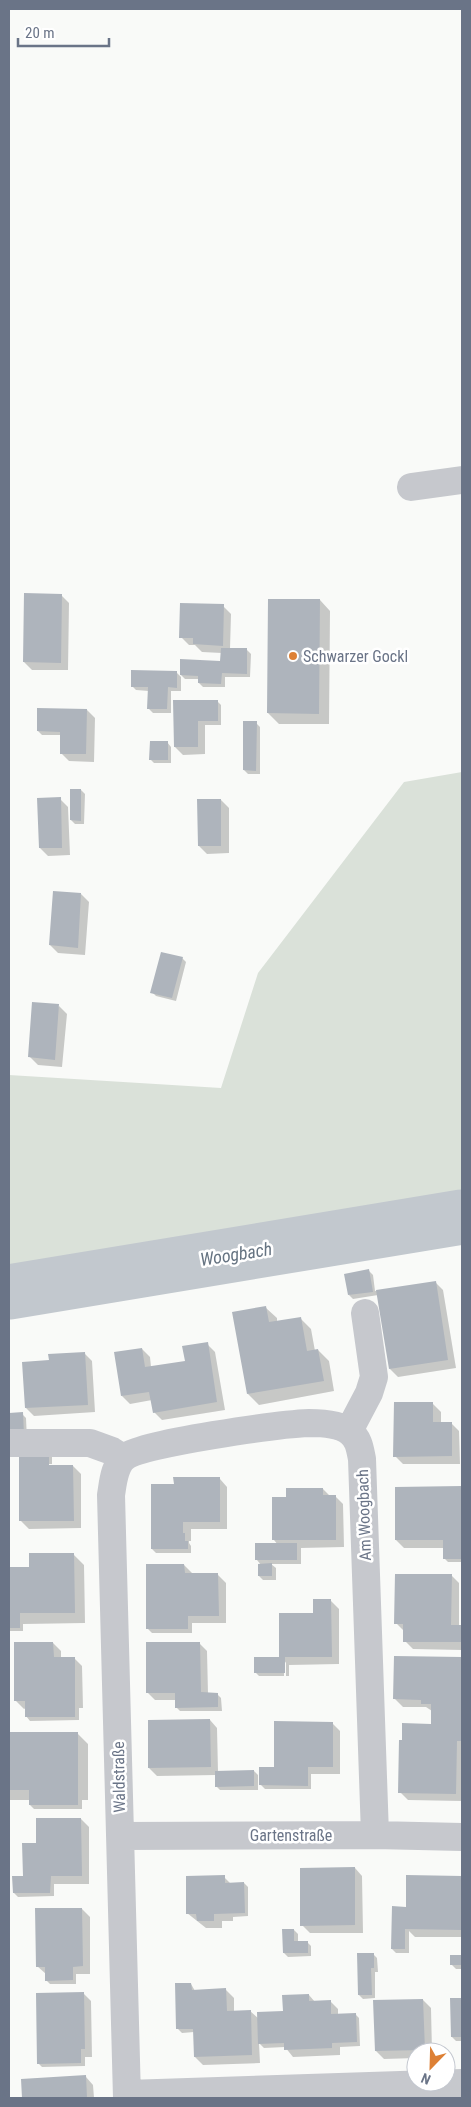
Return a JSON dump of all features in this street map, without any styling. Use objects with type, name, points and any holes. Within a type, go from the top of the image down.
[{"type":"street","points":[[411,487],[462,480]]},
{"type":"street","points":[[9,1443],[90,1443],[112,1451],[123,1458],[132,1452],[166,1444],[289,1424],[312,1423],[333,1425],[350,1431],[369,1393],[374,1377],[365,1313]]},
{"type":"street","name":"Am Woogbach","points":[[350,1431],[359,1441],[362,1459],[375,1835]]},
{"type":"street","name":"Waldstraße","points":[[123,1458],[114,1474],[111,1496],[127,2096]]},
{"type":"street","name":"Gartenstraße","points":[[120,1836],[375,1835],[462,1837]]},
{"type":"street","points":[[127,2096],[266,2088],[462,2083]]},
{"type":"shaded area","points":[[462,772],[462,1234],[9,1311],[9,1075],[221,1088],[258,973],[404,782]]},
{"type":"building","points":[[24,593],[62,594],[61,663],[23,662]]},
{"type":"building","name":"Schwarzer Gockl","points":[[268,599],[320,599],[319,714],[267,713]]},
{"type":"building","points":[[180,603],[224,604],[223,646],[193,644],[193,638],[179,638]]},
{"type":"building","points":[[221,648],[247,648],[247,674],[222,673],[221,684],[198,683],[198,676],[180,675],[180,659],[220,661]]},
{"type":"building","points":[[131,670],[177,671],[177,688],[168,687],[167,709],[147,709],[148,687],[131,687]]},
{"type":"building","points":[[173,700],[218,700],[218,721],[198,721],[198,747],[174,747]]},
{"type":"building","points":[[37,708],[87,709],[86,754],[60,754],[60,732],[37,731]]},
{"type":"building","points":[[243,721],[257,721],[256,771],[243,770]]},
{"type":"building","points":[[150,741],[168,741],[168,760],[149,760]]},
{"type":"building","points":[[70,789],[81,789],[81,821],[70,820]]},
{"type":"building","points":[[61,797],[62,848],[39,848],[37,798]]},
{"type":"building","points":[[197,799],[221,799],[221,846],[198,846]]},
{"type":"building","points":[[53,891],[81,893],[78,948],[49,945]]},
{"type":"building","points":[[161,952],[183,957],[172,998],[150,993]]},
{"type":"building","points":[[32,1002],[59,1004],[55,1060],[28,1057]]},
{"type":"building","points":[[369,1269],[373,1292],[348,1295],[344,1274]]},
{"type":"building","points":[[436,1281],[448,1360],[389,1369],[376,1290]]},
{"type":"building","points":[[266,1306],[269,1322],[301,1317],[307,1351],[318,1349],[324,1381],[247,1394],[232,1312]]},
{"type":"building","points":[[208,1342],[217,1402],[153,1413],[149,1392],[121,1396],[114,1352],[142,1348],[145,1367],[185,1361],[182,1346]]},
{"type":"building","points":[[85,1352],[88,1405],[25,1408],[22,1362],[49,1360],[48,1354]]},
{"type":"building","points":[[394,1402],[433,1402],[433,1422],[452,1422],[452,1456],[393,1457]]},
{"type":"building","points":[[23,1412],[24,1436],[9,1437],[9,1413]]},
{"type":"building","points":[[19,1450],[49,1450],[49,1465],[73,1465],[74,1521],[19,1521]]},
{"type":"building","points":[[173,1477],[220,1477],[220,1522],[183,1522],[183,1533],[185,1533],[185,1541],[188,1541],[188,1549],[151,1549],[151,1484],[174,1484]]},
{"type":"building","points":[[462,1486],[462,1559],[443,1559],[443,1540],[395,1540],[395,1487]]},
{"type":"building","points":[[286,1488],[323,1488],[323,1495],[336,1495],[336,1540],[272,1540],[272,1497],[286,1497]]},
{"type":"building","points":[[255,1543],[297,1543],[297,1560],[255,1560]]},
{"type":"building","points":[[29,1553],[74,1553],[75,1613],[20,1613],[20,1628],[9,1628],[9,1567],[29,1567]]},
{"type":"building","points":[[272,1563],[272,1576],[258,1576],[258,1564]]},
{"type":"building","points":[[146,1564],[184,1564],[185,1573],[218,1573],[219,1616],[188,1616],[188,1629],[146,1629]]},
{"type":"building","points":[[395,1574],[452,1574],[451,1625],[462,1625],[462,1642],[403,1642],[403,1624],[394,1624]]},
{"type":"building","points":[[313,1599],[331,1599],[332,1657],[285,1657],[285,1673],[254,1673],[254,1657],[279,1657],[279,1613],[313,1613]]},
{"type":"building","points":[[14,1642],[53,1642],[54,1657],[75,1657],[75,1717],[25,1717],[25,1701],[14,1701]]},
{"type":"building","points":[[146,1642],[200,1642],[201,1692],[218,1693],[218,1707],[175,1708],[175,1693],[146,1693]]},
{"type":"building","points":[[394,1656],[462,1657],[462,1741],[457,1741],[456,1794],[398,1793],[399,1740],[402,1740],[402,1723],[431,1724],[431,1704],[421,1704],[421,1700],[393,1699]]},
{"type":"building","points":[[210,1719],[211,1767],[148,1768],[148,1720]]},
{"type":"building","points":[[274,1721],[333,1722],[333,1767],[308,1767],[308,1786],[259,1785],[259,1767],[274,1767]]},
{"type":"building","points":[[9,1732],[78,1732],[78,1805],[29,1805],[29,1790],[9,1790]]},
{"type":"building","points":[[254,1770],[254,1786],[215,1787],[215,1771]]},
{"type":"building","points":[[36,1818],[81,1818],[82,1876],[51,1876],[50,1893],[13,1893],[12,1876],[23,1876],[22,1843],[36,1843]]},
{"type":"building","points":[[355,1867],[355,1925],[300,1926],[300,1868]]},
{"type":"building","points":[[225,1875],[225,1883],[244,1882],[245,1913],[214,1914],[214,1921],[197,1921],[196,1914],[186,1914],[186,1876]]},
{"type":"building","points":[[406,1875],[462,1876],[462,1930],[405,1929],[405,1949],[391,1949],[392,1906],[406,1907]]},
{"type":"building","points":[[35,1908],[82,1908],[83,1966],[73,1967],[73,1980],[45,1981],[45,1967],[36,1967]]},
{"type":"building","points":[[282,1929],[294,1929],[294,1941],[308,1941],[308,1953],[283,1953]]},
{"type":"building","points":[[357,1953],[374,1953],[374,1968],[371,1968],[372,1995],[358,1995]]},
{"type":"building","points":[[450,1955],[462,1955],[462,1965],[450,1965]]},
{"type":"building","points":[[175,1983],[191,1983],[192,1990],[226,1988],[227,2011],[251,2010],[252,2055],[194,2057],[193,2029],[176,2029]]},
{"type":"building","points":[[84,1992],[85,2049],[81,2049],[81,2063],[37,2064],[36,1993]]},
{"type":"building","points":[[309,1994],[309,2001],[331,2000],[331,2014],[356,2013],[357,2042],[332,2043],[332,2048],[284,2050],[284,2043],[258,2044],[257,2012],[283,2011],[282,1995]]},
{"type":"building","points":[[450,1998],[462,1998],[462,2037],[451,2037]]},
{"type":"building","points":[[423,1999],[425,2042],[406,2042],[406,2050],[375,2051],[373,2000]]},
{"type":"building","points":[[86,2075],[87,2098],[22,2098],[21,2079]]},
{"type":"waterway","name":"Woogbach","points":[[9,1292],[462,1217]]},
{"type":"place","name":"Schwarzer Gockl","points":[[293,656]]}]
